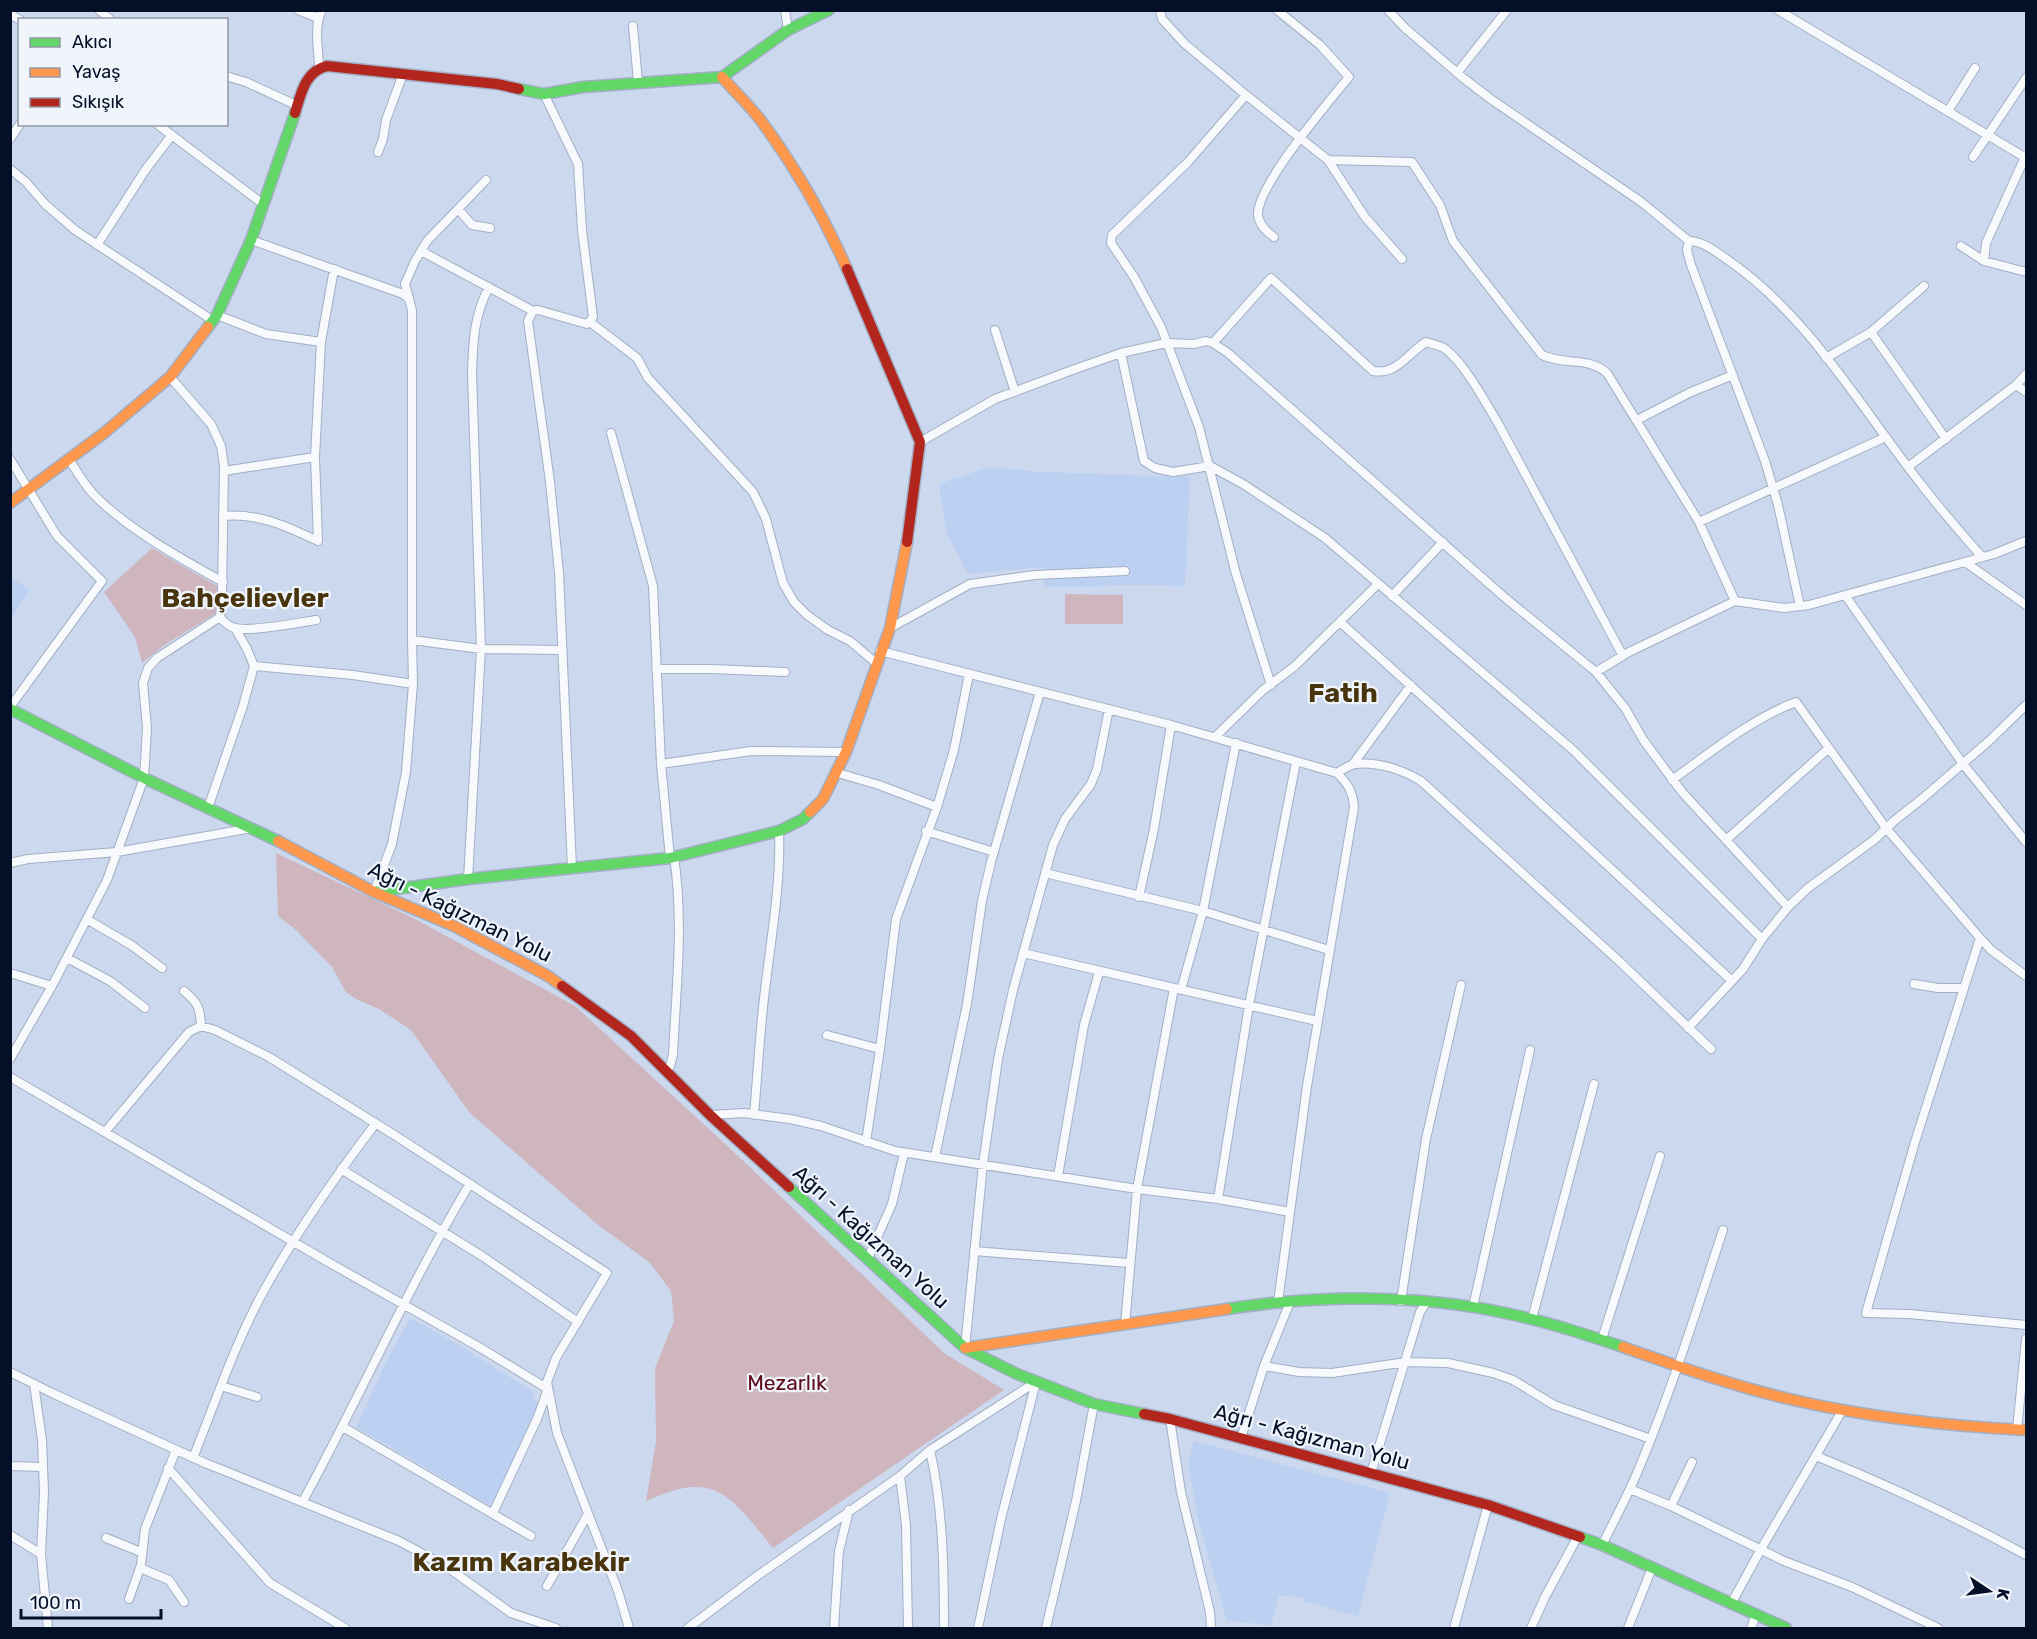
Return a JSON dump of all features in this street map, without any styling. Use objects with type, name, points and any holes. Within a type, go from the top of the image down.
[{"type":"street","points":[[298,10],[320,14],[317,31],[319,68]]},
{"type":"street","points":[[785,10],[788,30]]},
{"type":"street","points":[[10,503],[69,459],[170,377],[214,318],[251,240],[306,81],[319,68],[327,66],[497,84],[544,94],[583,87],[722,77],[788,30],[829,10]]},
{"type":"street","points":[[1160,10],[1162,19],[1185,44],[1328,160],[1365,217],[1402,259]]},
{"type":"street","points":[[1274,237],[1260,223],[1258,216],[1260,202],[1300,137],[1349,76],[1320,45],[1277,10]]},
{"type":"street","points":[[1388,10],[1405,28],[1457,72],[1549,141],[1640,201],[1689,241],[1695,241],[1711,249],[1750,275],[1780,304],[1826,358],[1908,467],[1982,557]]},
{"type":"street","points":[[1457,72],[1507,10]]},
{"type":"street","points":[[1779,10],[2026,157],[1986,243],[1984,261]]},
{"type":"street","points":[[633,26],[638,82]]},
{"type":"street","points":[[1948,111],[1975,68]]},
{"type":"street","points":[[378,152],[389,111],[403,74]]},
{"type":"street","points":[[228,77],[246,82],[298,106]]},
{"type":"street","points":[[486,180],[427,241],[405,284],[412,322],[411,640],[413,684],[406,772],[392,844],[374,892],[468,879],[672,858],[779,831],[803,819],[823,799],[846,752],[890,628],[911,519],[920,442],[833,238],[804,186],[761,121],[722,77]]},
{"type":"street","points":[[1972,158],[2026,78]]},
{"type":"street","points":[[421,251],[533,311],[550,313],[587,324],[590,322],[593,317],[582,230],[578,164],[544,94]]},
{"type":"street","points":[[1246,95],[1188,162],[1112,235],[1111,243],[1143,293],[1166,342],[1199,427],[1236,574],[1271,685]]},
{"type":"street","points":[[10,139],[19,126]]},
{"type":"street","points":[[160,126],[263,204]]},
{"type":"street","points":[[98,245],[146,168],[172,135]]},
{"type":"street","points":[[1328,160],[1412,162],[1440,205],[1453,241],[1542,355],[1553,360],[1594,363],[1607,373],[1699,522],[1735,601]]},
{"type":"street","points":[[10,170],[26,182],[45,204],[75,230],[214,318],[266,334],[321,342]]},
{"type":"street","points":[[459,209],[472,225],[490,228]]},
{"type":"street","points":[[251,240],[403,294],[409,299]]},
{"type":"street","points":[[1689,241],[1687,250],[1691,265],[1765,461],[1800,606]]},
{"type":"street","points":[[1961,246],[1984,261],[2026,272]]},
{"type":"street","points":[[223,516],[268,519],[318,541],[315,458],[321,342],[333,268]]},
{"type":"street","points":[[1213,343],[1271,278],[1372,371],[1382,373],[1391,370],[1426,342],[1444,349],[1455,358],[1479,391],[1499,425],[1623,656]]},
{"type":"street","points":[[1826,358],[1871,332],[1924,286]]},
{"type":"street","points":[[468,879],[481,649],[472,373],[475,324],[489,287]]},
{"type":"street","points":[[533,311],[528,327],[551,491],[559,573],[572,868]]},
{"type":"street","points":[[590,322],[637,358],[648,378],[753,492],[766,519],[783,583],[794,602],[807,615],[828,630],[850,641],[876,663]]},
{"type":"street","points":[[995,330],[1015,392]]},
{"type":"street","points":[[1871,332],[1946,439]]},
{"type":"street","points":[[920,442],[995,399],[1121,353],[1166,342],[1194,344],[1206,341],[1213,343],[1228,353],[1503,596],[1596,672],[1625,708],[1644,741],[1672,780],[1788,907]]},
{"type":"street","points":[[1121,353],[1144,461],[1155,468],[1173,472],[1210,466],[1243,484],[1324,538],[1573,750],[1762,939]]},
{"type":"street","points":[[1908,467],[2016,385],[2026,374]]},
{"type":"street","points":[[1637,420],[1692,392],[1733,375]]},
{"type":"street","points":[[170,377],[212,424],[220,446],[224,471],[223,582],[220,617],[235,628],[287,625],[316,620]]},
{"type":"street","points":[[2016,385],[2026,392]]},
{"type":"street","points":[[610,433],[653,586],[661,764],[672,858],[678,881],[673,1055],[666,1071]]},
{"type":"street","points":[[1699,522],[1886,437]]},
{"type":"street","points":[[224,471],[315,458]]},
{"type":"street","points":[[10,459],[57,536],[102,581],[10,708]]},
{"type":"street","points":[[69,459],[94,495],[124,521],[223,582]]},
{"type":"street","points":[[1596,672],[1623,656],[1735,601],[1784,608],[1800,606],[1965,562],[2026,541]]},
{"type":"street","points":[[1392,596],[1443,542]]},
{"type":"street","points":[[1965,562],[2026,605]]},
{"type":"street","points":[[890,628],[970,584],[1035,575],[1125,572]]},
{"type":"street","points":[[1215,737],[1295,666],[1378,584]]},
{"type":"street","points":[[1845,595],[1963,764],[2026,842]]},
{"type":"street","points":[[10,1059],[88,920],[107,880],[144,778],[147,728],[143,682],[148,668],[157,658],[220,617]]},
{"type":"street","points":[[1340,622],[1511,776],[1732,981]]},
{"type":"street","points":[[208,807],[243,706],[254,666],[235,628]]},
{"type":"street","points":[[411,640],[481,649],[562,650]]},
{"type":"street","points":[[880,651],[1215,737],[1337,773],[1348,784],[1353,795],[1354,807],[1317,1020],[1290,1212],[1284,1302],[1241,1438]]},
{"type":"street","points":[[254,666],[353,675],[413,684]]},
{"type":"street","points":[[656,669],[785,672]]},
{"type":"street","points":[[866,1142],[896,919],[954,750],[969,674]]},
{"type":"street","points":[[1337,773],[1353,764],[1411,685]]},
{"type":"street","points":[[935,1157],[967,1004],[982,901],[1040,692]]},
{"type":"street","points":[[1672,780],[1735,735],[1781,708],[1796,702],[1886,828],[1991,950],[2025,972]]},
{"type":"street","points":[[1688,1028],[1743,969],[1762,939],[1788,907],[1808,888],[1874,840],[1963,764],[2026,705]]},
{"type":"street","name":"Ağrı - Kağızman Yolu","points":[[10,708],[144,778],[252,828],[374,892],[454,926],[548,976],[631,1036],[710,1115],[965,1348],[1036,1382],[1094,1404],[1170,1419],[1488,1505],[1602,1545],[1756,1615],[1768,1625],[1786,1629]]},
{"type":"street","points":[[1109,709],[1094,776],[1087,790],[1065,819],[1053,845],[1023,953],[998,1059],[983,1164],[965,1348],[1284,1302],[1401,1301],[1473,1307],[1532,1319],[1602,1339],[1706,1376],[1794,1401],[1842,1411],[1884,1419],[2022,1430],[2026,1339]]},
{"type":"street","points":[[2017,714],[2026,721]]},
{"type":"street","points":[[1139,897],[1154,828],[1171,725]]},
{"type":"street","points":[[1125,1325],[1137,1189],[1177,989],[1203,911],[1236,743]]},
{"type":"street","points":[[1725,840],[1830,748]]},
{"type":"street","points":[[661,764],[751,751],[846,752]]},
{"type":"street","points":[[1218,1199],[1249,1005],[1296,762]]},
{"type":"street","points":[[1353,764],[1381,766],[1408,773],[1421,781],[1619,961],[1711,1049]]},
{"type":"street","points":[[837,773],[879,784],[936,807]]},
{"type":"street","points":[[10,863],[28,859],[117,852],[252,828]]},
{"type":"street","points":[[754,1115],[780,855],[779,831]]},
{"type":"street","points":[[926,831],[994,852]]},
{"type":"street","points":[[1045,873],[1203,911],[1329,950]]},
{"type":"street","points":[[88,920],[131,945],[162,968]]},
{"type":"street","points":[[1980,938],[1915,1142],[1866,1313],[1908,1314],[2026,1325]]},
{"type":"street","points":[[1023,953],[1317,1020]]},
{"type":"street","points":[[68,958],[110,981],[145,1008]]},
{"type":"street","points":[[1058,1176],[1084,1025],[1099,972]]},
{"type":"street","points":[[10,973],[52,986]]},
{"type":"street","points":[[1914,984],[1938,988],[1963,988]]},
{"type":"street","points":[[1401,1301],[1426,1139],[1461,985]]},
{"type":"street","points":[[184,991],[194,999],[200,1010],[201,1026]]},
{"type":"street","points":[[105,1132],[189,1032],[201,1026],[215,1030],[269,1057],[376,1123],[607,1273],[556,1358],[547,1382],[557,1433],[618,1592],[629,1629]]},
{"type":"street","points":[[828,1035],[880,1049]]},
{"type":"street","points":[[1473,1307],[1530,1050]]},
{"type":"street","points":[[10,1077],[548,1389]]},
{"type":"street","points":[[1532,1319],[1594,1084]]},
{"type":"street","points":[[710,1115],[744,1113],[821,1126],[904,1153],[1137,1189],[1218,1199],[1290,1212]]},
{"type":"street","points":[[193,1458],[221,1386],[262,1294],[341,1168],[376,1123]]},
{"type":"street","points":[[868,1258],[892,1204],[904,1153]]},
{"type":"street","points":[[1602,1339],[1660,1156]]},
{"type":"street","points":[[341,1168],[482,1256],[578,1322]]},
{"type":"street","points":[[303,1501],[344,1427],[371,1367],[404,1304],[470,1185]]},
{"type":"street","points":[[1602,1545],[1630,1489],[1651,1439],[1679,1366],[1723,1230]]},
{"type":"street","points":[[974,1251],[1129,1263]]},
{"type":"street","points":[[1371,1473],[1420,1312],[1426,1303]]},
{"type":"street","points":[[1263,1366],[1299,1372],[1332,1374],[1406,1362],[1448,1363],[1513,1380],[1554,1405],[1651,1439]]},
{"type":"street","points":[[10,1372],[193,1458],[399,1541],[447,1567],[511,1613],[556,1629]]},
{"type":"street","points":[[688,1629],[757,1575],[900,1476],[930,1450],[1036,1382]]},
{"type":"street","points":[[978,1629],[1001,1519],[1036,1382]]},
{"type":"street","points":[[34,1384],[42,1440],[41,1554],[48,1629]]},
{"type":"street","points":[[221,1386],[256,1397]]},
{"type":"street","points":[[493,1513],[537,1419],[548,1389]]},
{"type":"street","points":[[1046,1629],[1076,1501],[1094,1404]]},
{"type":"street","points":[[1731,1604],[1842,1411]]},
{"type":"street","points":[[1170,1419],[1181,1492],[1210,1612],[1211,1629]]},
{"type":"street","points":[[344,1427],[531,1536]]},
{"type":"street","points":[[129,1599],[140,1568],[145,1529],[176,1450]]},
{"type":"street","points":[[930,1450],[936,1475],[944,1577],[944,1629]]},
{"type":"street","points":[[1816,1456],[1891,1486],[2026,1555]]},
{"type":"street","points":[[1671,1506],[1692,1462]]},
{"type":"street","points":[[10,1466],[43,1467]]},
{"type":"street","points":[[168,1468],[270,1583],[345,1629]]},
{"type":"street","points":[[900,1476],[906,1525],[908,1629]]},
{"type":"street","points":[[1630,1489],[1671,1506],[1784,1561],[1852,1587],[1938,1629]]},
{"type":"street","points":[[1454,1629],[1488,1505]]},
{"type":"street","points":[[834,1629],[839,1551],[849,1510]]},
{"type":"street","points":[[547,1586],[588,1514]]},
{"type":"street","points":[[10,1535],[41,1554]]},
{"type":"street","points":[[1531,1629],[1545,1596],[1578,1536]]},
{"type":"street","points":[[106,1538],[141,1552]]},
{"type":"street","points":[[140,1568],[169,1580],[184,1602]]},
{"type":"street","points":[[1628,1629],[1652,1568]]},
{"type":"street","points":[[1751,1629],[1756,1615]]},
{"type":"shaded area","points":[[989,467],[1042,472],[1190,477],[1185,586],[1044,587],[1043,567],[968,574],[946,532],[939,484]]},
{"type":"shaded area","points":[[11,577],[30,590],[11,618]]},
{"type":"shaded area","points":[[410,1318],[457,1344],[532,1391],[538,1409],[491,1506],[356,1427]]},
{"type":"shaded area","points":[[1194,1441],[1390,1493],[1358,1616],[1303,1601],[1304,1598],[1279,1595],[1271,1625],[1227,1621],[1199,1523],[1188,1464]]},
{"type":"green space","points":[[152,548],[217,586],[216,613],[163,646],[142,663],[135,637],[104,592]]},
{"type":"green space","points":[[1065,594],[1123,595],[1123,624],[1065,624]]},
{"type":"green space","name":"Mezarlık","points":[[276,853],[413,918],[575,1006],[735,1153],[944,1353],[1004,1390],[773,1548],[739,1508],[719,1492],[707,1488],[682,1488],[646,1501],[656,1442],[655,1368],[674,1321],[671,1291],[650,1263],[597,1224],[469,1112],[411,1030],[379,1009],[346,992],[332,967],[296,930],[278,916]]},
{"type":"traffic: fast","points":[[519,89],[544,94],[583,87],[722,77],[788,30],[829,10]]},
{"type":"traffic: fast","points":[[208,327],[217,315],[251,240],[295,113]]},
{"type":"traffic: fast","points":[[10,709],[144,778],[278,841]]},
{"type":"traffic: fast","points":[[374,892],[468,879],[670,858],[779,831],[803,819],[810,812]]},
{"type":"traffic: fast","points":[[789,1187],[965,1348],[1017,1374],[1094,1404],[1144,1414]]},
{"type":"traffic: fast","points":[[1227,1309],[1331,1299],[1437,1302],[1520,1316],[1623,1347]]},
{"type":"traffic: fast","points":[[1580,1537],[1786,1628]]},
{"type":"traffic: slow","points":[[722,77],[757,116],[786,157],[819,212],[847,269]]},
{"type":"traffic: slow","points":[[10,503],[104,433],[170,377],[208,327]]},
{"type":"traffic: slow","points":[[810,812],[823,799],[846,752],[890,628],[907,542]]},
{"type":"traffic: slow","points":[[278,841],[374,892],[454,926],[548,976],[562,986]]},
{"type":"traffic: slow","points":[[965,1348],[1227,1309]]},
{"type":"traffic: slow","points":[[1623,1347],[1724,1381],[1815,1405],[1905,1420],[2026,1430]]},
{"type":"traffic: jam","points":[[295,113],[309,78],[327,66],[497,84],[519,89]]},
{"type":"traffic: jam","points":[[847,269],[920,442],[907,542]]},
{"type":"traffic: jam","points":[[562,986],[631,1036],[710,1115],[789,1187]]},
{"type":"traffic: jam","points":[[1144,1414],[1170,1419],[1488,1505],[1580,1537]]},
{"type":"district","name":"Bahçelievler","points":[[245,598]]},
{"type":"district","name":"Fatih","points":[[1343,693]]},
{"type":"district","name":"Kazım Karabekir","points":[[521,1562]]}]
